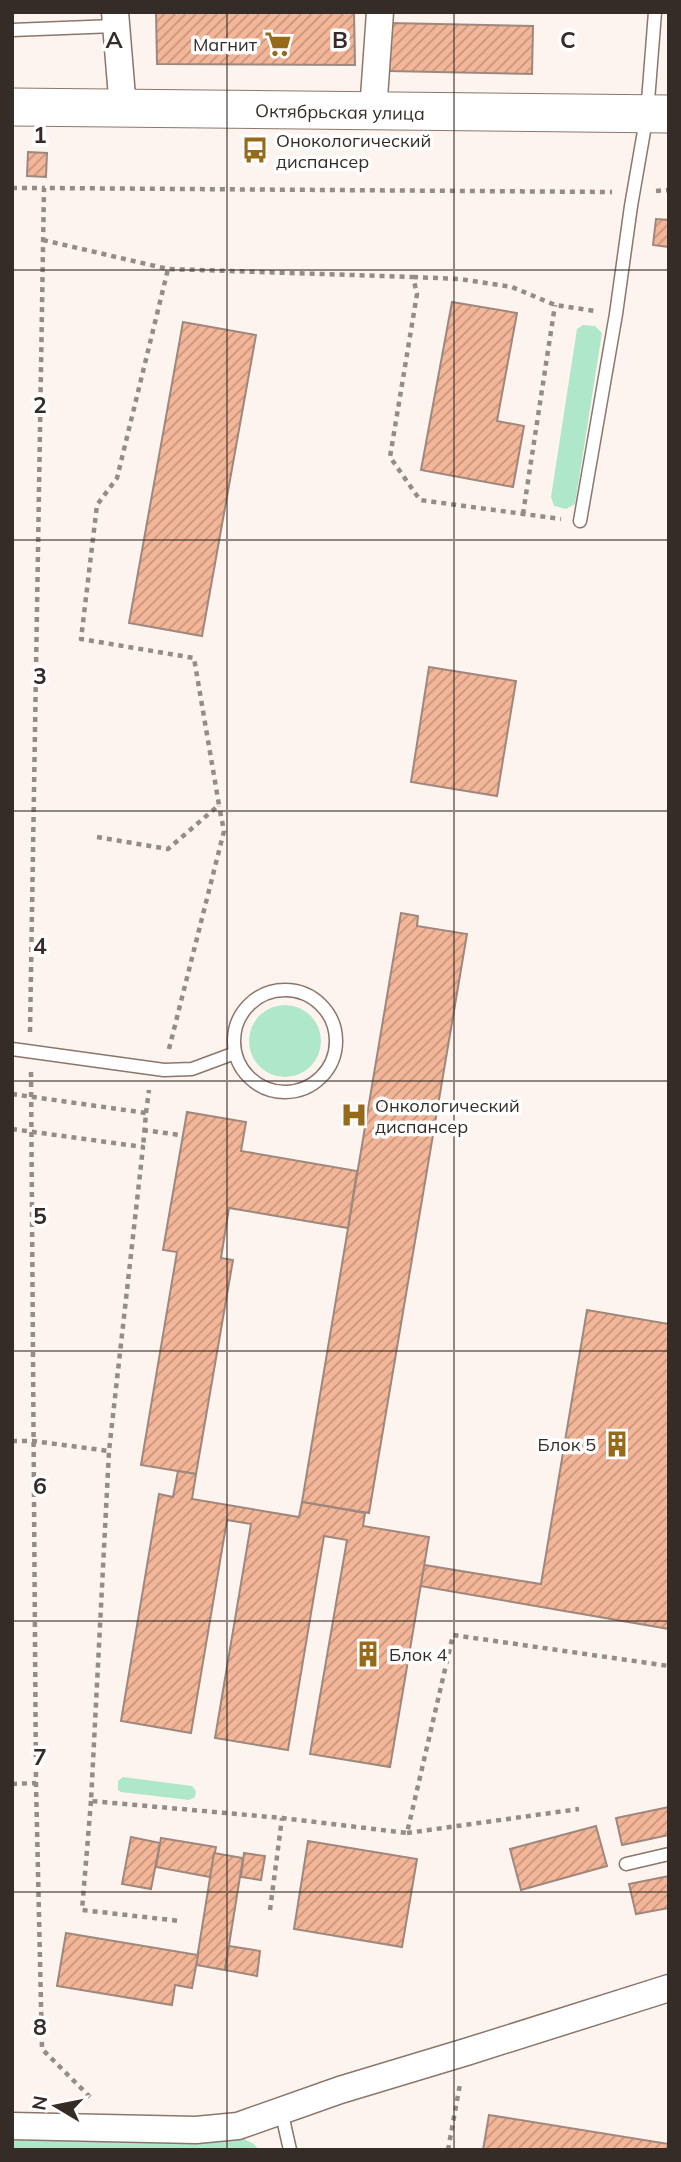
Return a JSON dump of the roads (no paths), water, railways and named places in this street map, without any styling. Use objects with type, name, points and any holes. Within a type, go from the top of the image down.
[{"type":"main road","name":"Октябрьская улица","points":[[12,107],[658,114]]},
{"type":"street","points":[[373,112],[380,12]]},
{"type":"street","points":[[115,19],[123,109]]},
{"type":"street","points":[[12,2126],[197,2130],[238,2126],[340,2090],[669,1988]]},
{"type":"lane","points":[[580,522],[634,192],[658,114],[655,12]]},
{"type":"lane","points":[[12,30],[115,19]]},
{"type":"lane","points":[[279,990],[300,992],[320,1003],[332,1020],[337,1041],[332,1062],[320,1080],[301,1091],[280,1093],[259,1086],[244,1072],[234,1053],[235,1031],[243,1011],[259,997],[279,990]]},
{"type":"lane","points":[[12,1049],[164,1070],[192,1069],[234,1053]]},
{"type":"lane","points":[[626,1864],[669,1854]]},
{"type":"lane","points":[[281,2110],[290,2150]]},
{"type":"place","name":"Магнит","points":[[278,44]]},
{"type":"place","name":"Онокологический диспансер","points":[[255,150]]},
{"type":"place","name":"Онкологический диспансер","points":[[354,1115]]},
{"type":"place","name":"Блок 5","points":[[617,1444]]},
{"type":"place","name":"Блок 4","points":[[368,1654]]}]
